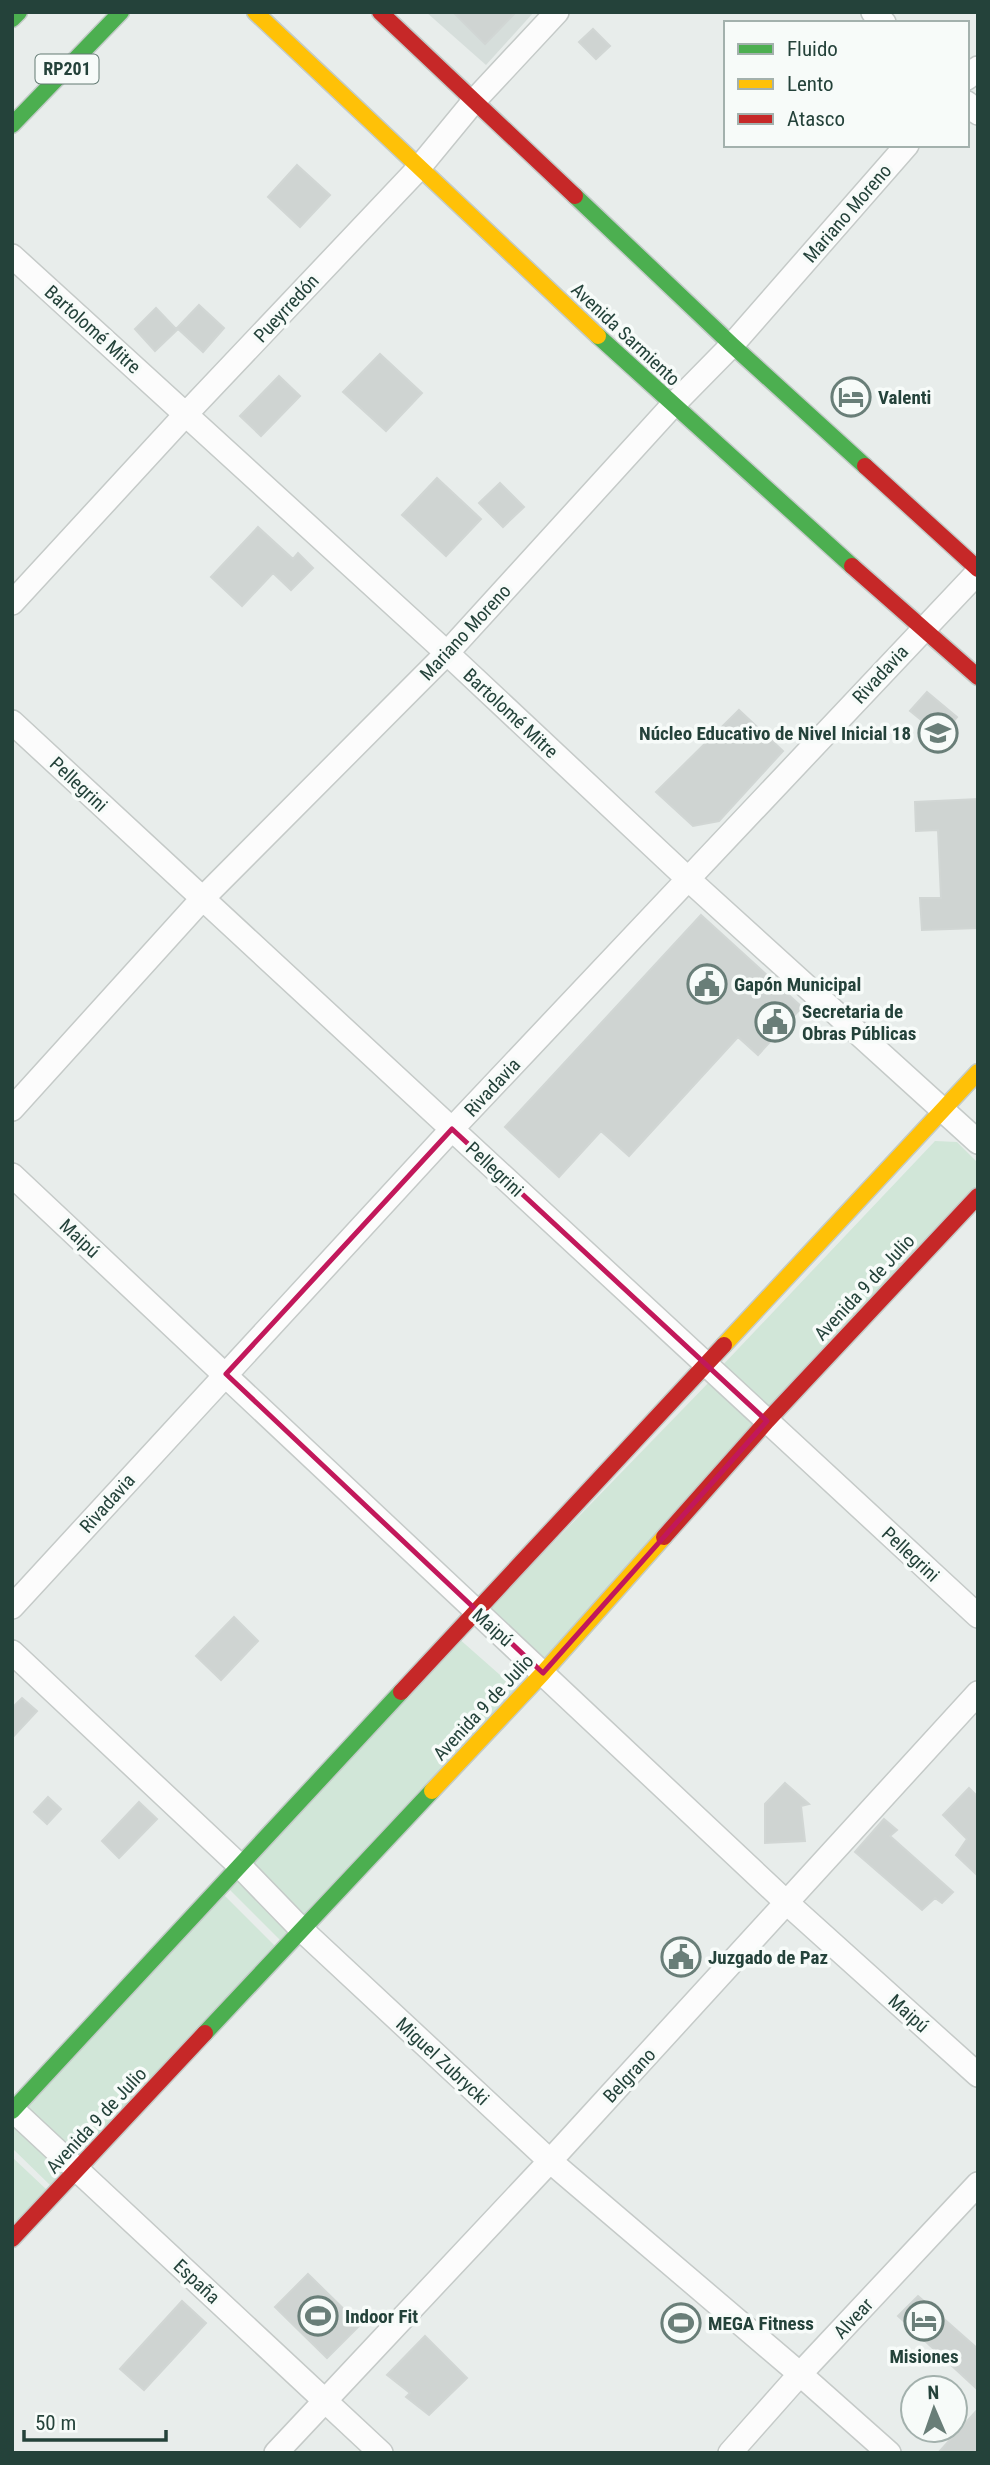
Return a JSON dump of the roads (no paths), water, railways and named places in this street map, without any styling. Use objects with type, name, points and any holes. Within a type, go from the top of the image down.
[{"type":"main road","points":[[12,19],[19,12]]},
{"type":"main road","name":"RP201","points":[[12,125],[121,12]]},
{"type":"main road","name":"Avenida Sarmiento","points":[[255,12],[418,169],[672,406],[978,677]]},
{"type":"main road","points":[[380,12],[732,345],[978,571]]},
{"type":"main road","points":[[13,2110],[978,1072]]},
{"type":"main road","name":"Avenida 9 de Julio","points":[[12,2239],[543,1673],[767,1421],[978,1196]]},
{"type":"street","name":"Pueyrredón","points":[[12,603],[418,169],[474,102],[558,12]]},
{"type":"street","name":"Mariano Moreno","points":[[12,1109],[203,898],[447,653],[672,406],[732,345],[905,147]]},
{"type":"street","name":"Bartolomé Mitre","points":[[12,256],[447,653],[687,878],[978,1142]]},
{"type":"street","name":"Rivadavia","points":[[12,1607],[452,1129],[978,571]]},
{"type":"street","name":"Pellegrini","points":[[12,722],[978,1616]]},
{"type":"street","name":"Maipú","points":[[12,1175],[787,1903],[978,2075]]},
{"type":"street","name":"Miguel Zubrycki","points":[[12,1652],[240,1866],[303,1931],[550,2161],[889,2453]]},
{"type":"street","name":"Belgrano","points":[[276,2453],[550,2161],[978,1693]]},
{"type":"street","name":"España","points":[[13,2110],[381,2453]]},
{"type":"street","name":"Alvear","points":[[730,2453],[978,2184]]},
{"type":"place","name":"Valenti","points":[[851,397]]},
{"type":"place","name":"Núcleo Educativo de Nivel Inicial 18","points":[[938,733]]},
{"type":"place","name":"Gapón Municipal","points":[[707,984]]},
{"type":"place","name":"Secretaria de Obras Públicas","points":[[775,1022]]},
{"type":"place","name":"Juzgado de Paz","points":[[681,1957]]},
{"type":"place","name":"Indoor Fit","points":[[318,2316]]},
{"type":"place","name":"Misiones","points":[[924,2321]]},
{"type":"place","name":"MEGA Fitness","points":[[681,2323]]}]
